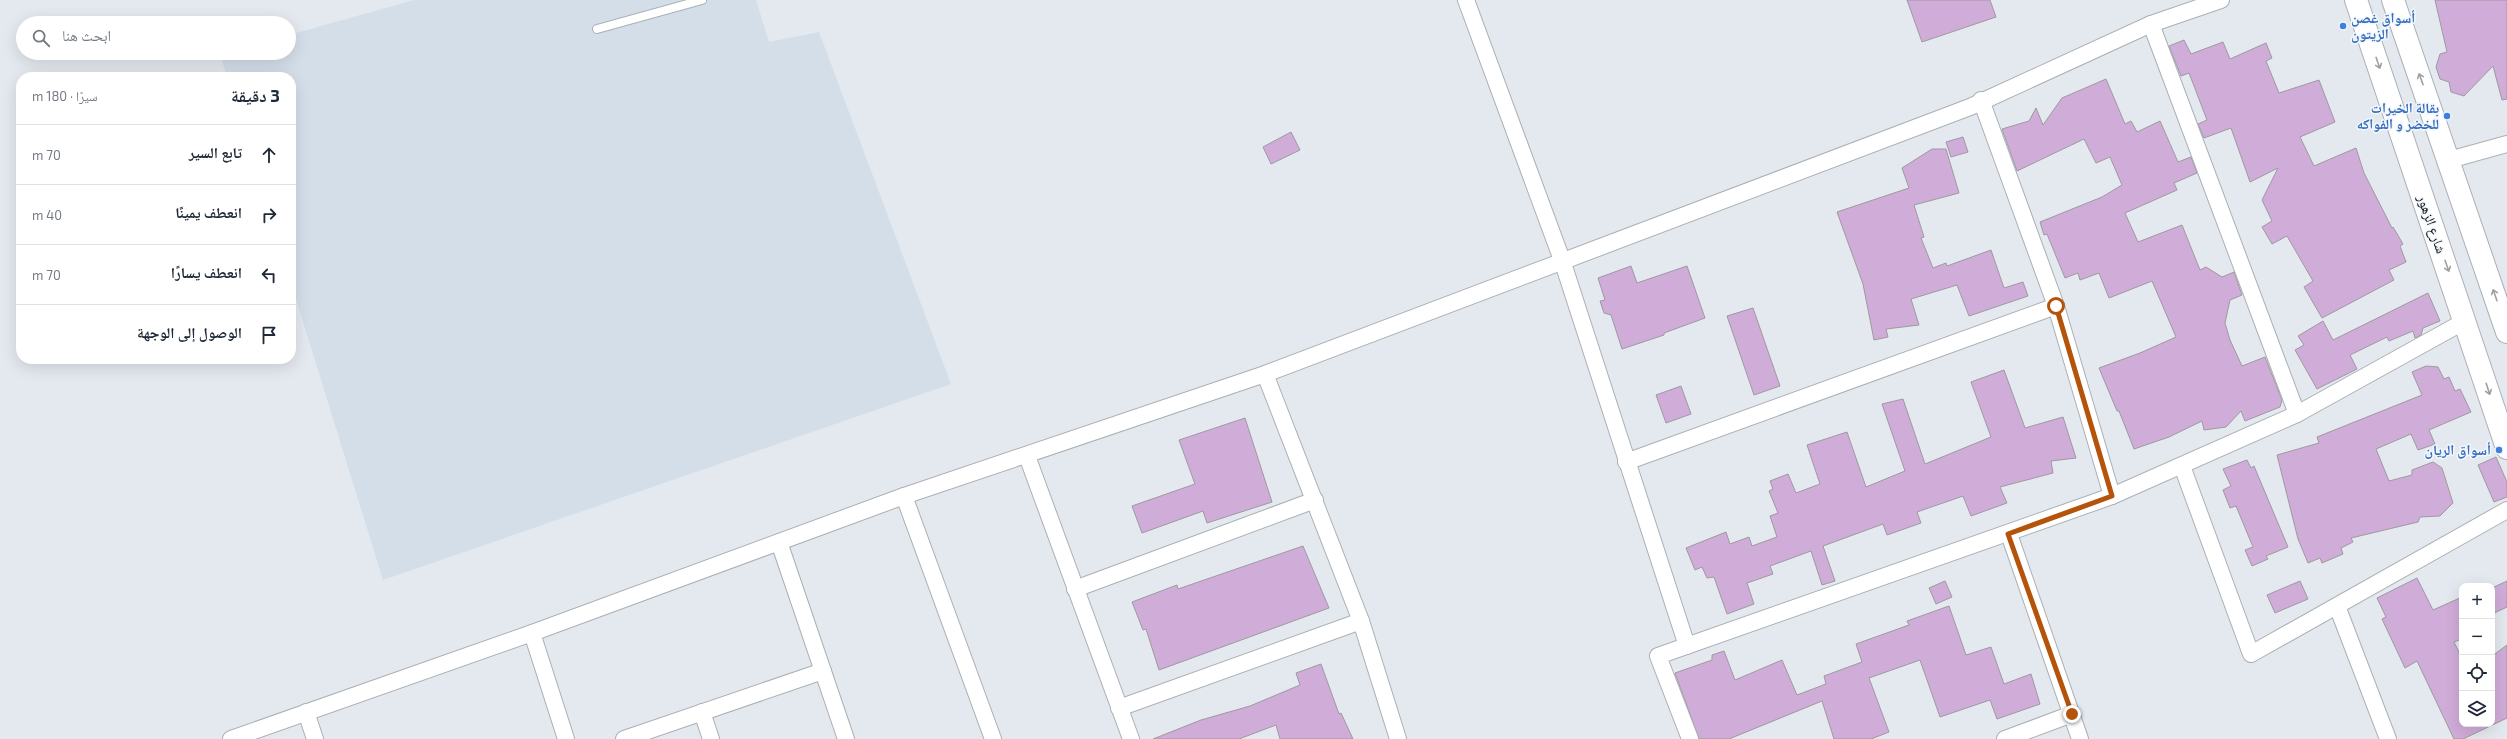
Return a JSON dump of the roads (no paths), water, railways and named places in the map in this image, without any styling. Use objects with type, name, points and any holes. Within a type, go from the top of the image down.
[{"type":"main road","name":"شارع الزهور","points":[[2356,0],[2507,448]]},
{"type":"main road","points":[[2393,0],[2507,332]]},
{"type":"street","points":[[1466,0],[1562,260],[1686,646]]},
{"type":"street","points":[[231,739],[532,633],[904,496],[1027,456],[1265,374],[1562,260],[1970,107],[1981,100],[2151,24],[2221,0]]},
{"type":"street","points":[[2151,24],[2296,414]]},
{"type":"street","points":[[1981,100],[2056,306],[2112,496]]},
{"type":"street","points":[[2449,160],[2507,144]]},
{"type":"street","points":[[1626,462],[2056,306]]},
{"type":"street","points":[[1690,739],[1658,656],[2008,534],[2112,496],[2296,414],[2465,321]]},
{"type":"street","points":[[1265,374],[1361,621],[1398,739]]},
{"type":"street","points":[[1027,456],[1074,589],[1119,708],[1126,738]]},
{"type":"street","points":[[2182,466],[2251,654],[2507,510]]},
{"type":"street","points":[[904,496],[993,739]]},
{"type":"street","points":[[1074,589],[1315,500]]},
{"type":"street","points":[[2008,534],[2080,739]]},
{"type":"street","points":[[779,542],[846,739]]},
{"type":"street","points":[[2337,606],[2388,739]]},
{"type":"street","points":[[1119,708],[1361,621]]},
{"type":"street","points":[[532,633],[566,739]]},
{"type":"street","points":[[624,739],[823,672]]},
{"type":"street","points":[[306,712],[315,739]]},
{"type":"street","points":[[702,712],[711,739]]},
{"type":"street","points":[[2005,739],[2072,714]]},
{"type":"lane","points":[[597,29],[702,0]]},
{"type":"place","name":"أسواق غصن الزيتون","points":[[2343,26]]},
{"type":"place","name":"بقالة الخيرات للخضر و الفواكه","points":[[2447,116]]},
{"type":"place","name":"أسواق الريان","points":[[2499,450]]}]
